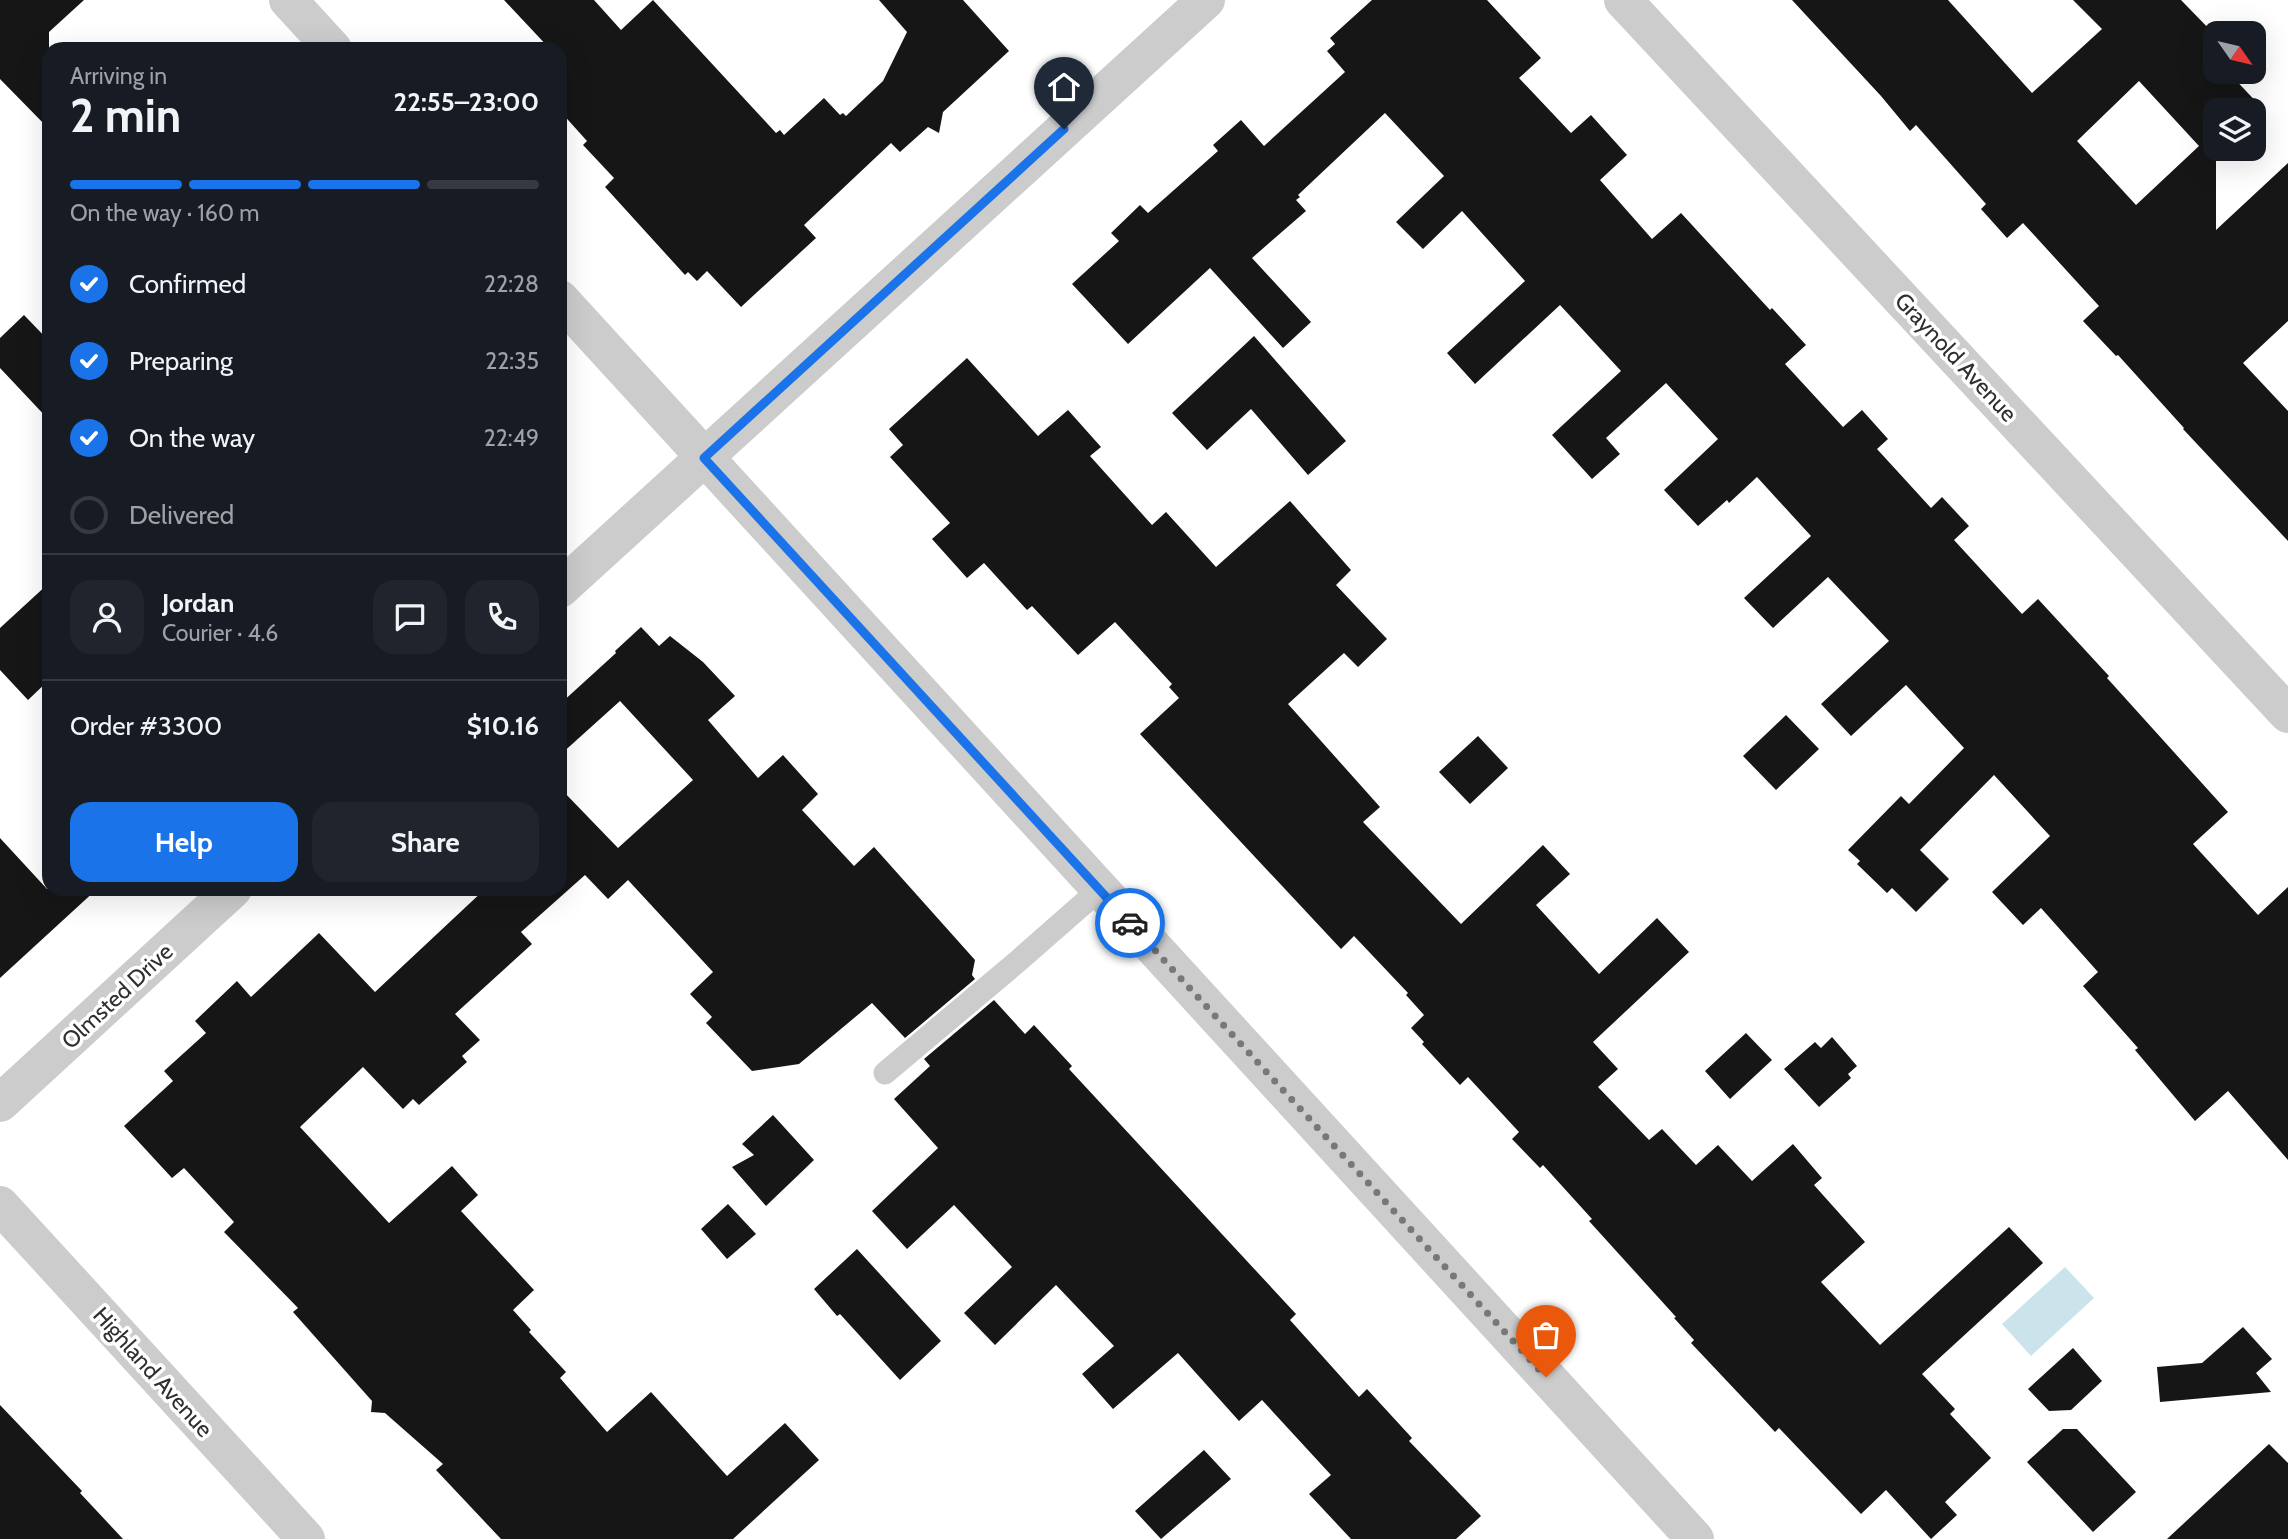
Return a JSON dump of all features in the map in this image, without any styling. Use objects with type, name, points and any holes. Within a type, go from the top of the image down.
[{"type":"street","points":[[288,0],[327,42]]},
{"type":"street","points":[[567,583],[1206,0]]},
{"type":"street","name":"Graynold Avenue","points":[[1623,0],[2288,714]]},
{"type":"street","points":[[567,307],[1695,1539]]},
{"type":"street","name":"Olmsted Drive","points":[[0,1103],[225,896]]},
{"type":"street","name":"Highland Avenue","points":[[0,1205],[306,1539]]},
{"type":"lane","points":[[885,1073],[1099,890]]},
{"type":"water","points":[[2065,1267],[2094,1298],[2031,1356],[2002,1324]]},
{"type":"building","points":[[0,0],[84,0],[49,32],[49,42],[42,42],[42,122],[0,79]]},
{"type":"building","points":[[504,0],[594,0],[621,30],[653,0],[776,133],[780,130],[784,135],[824,98],[840,115],[843,113],[846,116],[883,81],[907,32],[879,0],[963,0],[1009,51],[943,112],[939,133],[928,127],[900,152],[891,143],[804,225],[816,238],[741,307],[707,271],[697,281],[688,272],[685,275],[605,187],[614,178],[583,145],[587,141],[567,119],[567,42],[543,42]]},
{"type":"building","points":[[1372,0],[1487,0],[1541,58],[1519,78],[1571,133],[1591,115],[1627,155],[1600,180],[1652,239],[1681,213],[1806,345],[1785,364],[1843,427],[1862,410],[1888,439],[1877,449],[1931,508],[1942,497],[1969,526],[1954,540],[2022,614],[2038,599],[2228,812],[2193,844],[2258,915],[2288,887],[2288,1160],[2228,1091],[2195,1121],[2135,1050],[2138,1048],[2083,986],[2098,972],[2041,908],[2023,925],[1992,892],[2050,836],[1994,775],[1920,850],[1949,879],[1916,912],[1892,888],[1887,893],[1857,864],[1860,861],[1848,850],[1901,796],[1909,804],[1964,748],[1906,685],[1851,736],[1821,704],[1889,641],[1828,577],[1773,628],[1744,598],[1811,536],[1757,477],[1729,503],[1727,500],[1698,526],[1664,490],[1718,439],[1666,383],[1606,438],[1620,454],[1592,479],[1552,435],[1621,371],[1560,305],[1475,384],[1447,353],[1525,281],[1462,211],[1423,249],[1396,222],[1444,176],[1385,113],[1298,195],[1300,197],[1296,200],[1306,211],[1252,258],[1311,322],[1283,348],[1210,268],[1128,344],[1072,284],[1119,241],[1111,233],[1140,205],[1148,213],[1218,151],[1213,145],[1241,120],[1264,146],[1345,72],[1327,51],[1335,44],[1330,38]]},
{"type":"building","points":[[1792,0],[1948,0],[2032,93],[2102,29],[2073,0],[2181,0],[2203,23],[2203,84],[2239,84],[2253,98],[2203,98],[2203,161],[2216,161],[2216,230],[2288,163],[2288,321],[2243,363],[2288,411],[2288,541],[2118,355],[2116,356],[2083,321],[2099,306],[2023,223],[2007,238],[1981,209],[1986,204],[1916,125],[1910,131]],"holes":[[[2139,81],[2199,146],[2136,205],[2077,141]]]},
{"type":"building","points":[[24,315],[42,334],[42,413],[0,368],[0,338]]},
{"type":"building","points":[[1254,336],[1346,441],[1308,475],[1251,409],[1207,450],[1172,413]]},
{"type":"building","points":[[967,358],[1038,436],[1068,410],[1101,447],[1090,456],[1152,525],[1166,512],[1216,567],[1290,501],[1351,570],[1336,585],[1387,639],[1358,667],[1344,653],[1288,704],[1380,807],[1363,822],[1461,924],[1543,845],[1570,874],[1536,905],[1599,974],[1657,918],[1689,952],[1593,1042],[1618,1069],[1598,1087],[1649,1140],[1662,1129],[1696,1165],[1718,1145],[1752,1181],[1793,1144],[1822,1178],[1814,1185],[1865,1242],[1821,1282],[1880,1345],[2009,1227],[2043,1263],[1922,1374],[1955,1409],[1950,1414],[1991,1458],[1945,1502],[1957,1515],[1931,1539],[1886,1490],[1861,1514],[1779,1428],[1775,1432],[1691,1343],[1694,1340],[1674,1318],[1676,1317],[1589,1221],[1592,1219],[1543,1165],[1540,1168],[1512,1139],[1519,1132],[1468,1077],[1460,1085],[1422,1044],[1424,1042],[1411,1028],[1424,1015],[1406,995],[1408,993],[1354,936],[1341,949],[1140,734],[1179,698],[1169,687],[1172,684],[1115,622],[1078,655],[1032,606],[1027,610],[984,563],[967,578],[932,539],[950,523],[890,457],[903,445],[889,429]]},
{"type":"building","points":[[42,589],[42,687],[28,700],[0,670],[0,628]]},
{"type":"building","points":[[641,627],[659,646],[670,636],[703,662],[735,696],[708,720],[758,778],[783,755],[818,794],[802,810],[854,866],[874,847],[975,960],[972,975],[975,979],[905,1038],[872,1003],[799,1064],[752,1071],[706,1023],[712,1017],[690,994],[713,972],[628,880],[608,899],[585,875],[567,891],[567,795],[618,848],[693,780],[620,701],[567,749],[567,698],[616,653],[615,651]]},
{"type":"building","points":[[1786,715],[1819,749],[1776,790],[1743,756]]},
{"type":"building","points":[[1478,736],[1508,768],[1470,804],[1439,772]]},
{"type":"building","points":[[0,838],[42,884],[42,896],[89,896],[0,978]]},
{"type":"building","points":[[478,896],[561,896],[521,932],[532,944],[455,1014],[480,1040],[462,1056],[467,1062],[419,1105],[413,1099],[403,1109],[363,1067],[300,1127],[389,1223],[452,1166],[478,1195],[461,1211],[534,1290],[513,1310],[531,1330],[529,1332],[566,1372],[560,1378],[607,1432],[651,1392],[727,1476],[785,1423],[819,1460],[733,1539],[501,1539],[436,1470],[443,1464],[385,1413],[371,1412],[372,1401],[293,1312],[298,1308],[224,1232],[234,1222],[184,1168],[172,1178],[124,1126],[173,1081],[164,1071],[206,1033],[195,1021],[237,981],[251,997],[319,933],[375,992]]},
{"type":"building","points":[[994,1000],[1025,1034],[1034,1025],[1072,1066],[1069,1069],[1296,1314],[1290,1320],[1359,1397],[1367,1389],[1412,1438],[1409,1441],[1481,1516],[1456,1539],[1351,1539],[1309,1494],[1331,1475],[1262,1400],[1239,1421],[1178,1353],[1113,1409],[1082,1374],[1114,1346],[1056,1285],[995,1345],[964,1313],[1012,1267],[954,1205],[907,1249],[872,1211],[938,1148],[894,1099],[930,1066],[924,1059]]},
{"type":"building","points":[[1746,1033],[1772,1060],[1730,1099],[1705,1071]]},
{"type":"building","points":[[1832,1037],[1857,1066],[1848,1074],[1851,1078],[1819,1107],[1784,1069],[1815,1042],[1821,1048]]},
{"type":"building","points":[[773,1115],[814,1160],[766,1206],[732,1167],[754,1155],[742,1144]]},
{"type":"building","points":[[728,1204],[756,1234],[727,1259],[701,1229]]},
{"type":"building","points":[[857,1249],[941,1341],[900,1380],[814,1289]]},
{"type":"building","points":[[2243,1327],[2272,1359],[2256,1373],[2271,1392],[2160,1402],[2157,1367],[2202,1363]]},
{"type":"building","points":[[2073,1348],[2102,1381],[2071,1410],[2049,1411],[2028,1389]]},
{"type":"building","points":[[0,1405],[82,1491],[80,1493],[123,1539],[0,1539]]},
{"type":"building","points":[[2063,1429],[2077,1429],[2136,1492],[2093,1532],[2027,1462]]},
{"type":"building","points":[[2269,1444],[2288,1463],[2288,1539],[2167,1539]]},
{"type":"building","points":[[1204,1450],[1231,1479],[1161,1539],[1135,1511]]},
{"type":"way so far","points":[[1130,923],[1546,1377]]},
{"type":"route","points":[[1064,129],[704,458],[1130,923]]}]
